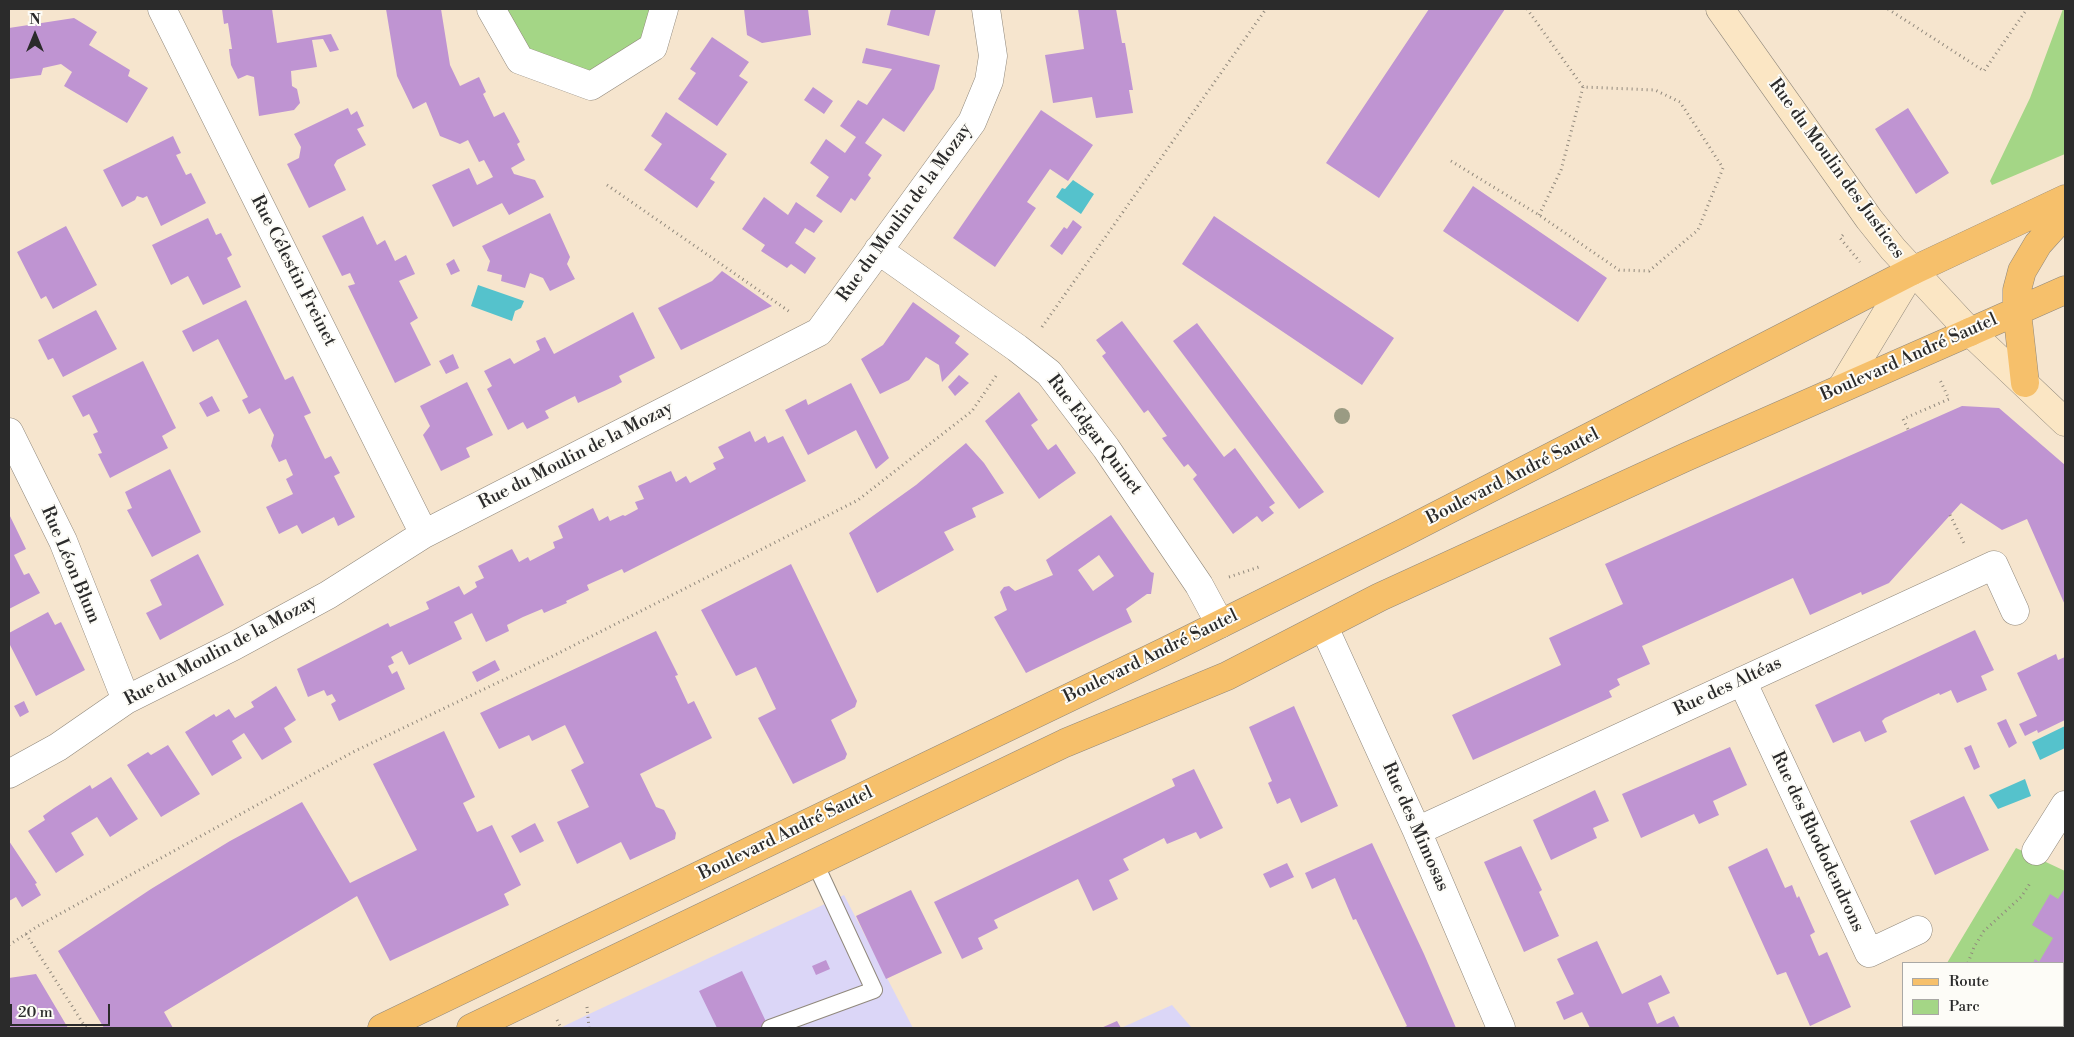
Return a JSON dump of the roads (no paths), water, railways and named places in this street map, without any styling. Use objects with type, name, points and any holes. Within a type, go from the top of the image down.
[{"type":"main road","name":"Boulevard André Sautel","points":[[382,1028],[1220,624],[1401,534],[1912,272],[2065,199]]},
{"type":"main road","points":[[2025,383],[2017,311],[2017,290],[2022,272],[2038,244],[2065,214]]},
{"type":"main road","name":"Boulevard André Sautel","points":[[471,1028],[1065,743],[1227,676],[1380,597],[1842,388],[2065,290]]},
{"type":"street","name":"Rue Célestin Freinet","points":[[162,9],[424,534]]},
{"type":"street","points":[[491,9],[520,60],[591,86],[653,47],[664,9]]},
{"type":"street","name":"Rue du Moulin de la Mozay","points":[[9,774],[58,747],[126,700],[234,646],[328,595],[424,534],[819,332],[962,136],[981,103],[989,81],[993,56],[986,9]]},
{"type":"street","name":"Rue du Moulin des Justices","points":[[1720,9],[1869,220],[1912,272],[1970,332],[2025,383]]},
{"type":"street","name":"Rue Edgar Quinet","points":[[878,250],[1017,348],[1049,373],[1106,448],[1199,585],[1220,624]]},
{"type":"street","points":[[1842,388],[1912,272]]},
{"type":"street","points":[[2025,383],[2065,412]]},
{"type":"street","points":[[2025,383],[2065,422]]},
{"type":"street","name":"Rue Léon Blum","points":[[9,432],[63,541],[126,700]]},
{"type":"street","name":"Rue des Altéas","points":[[1417,831],[1994,565],[2015,611]]},
{"type":"street","name":"Rue des Mimosas","points":[[1324,627],[1417,831],[1501,1028]]},
{"type":"street","name":"Rue des Rhododendrons","points":[[1742,681],[1869,953],[1918,930]]},
{"type":"street","points":[[2036,851],[2065,804]]},
{"type":"lane","points":[[770,1028],[874,990],[815,863]]},
{"type":"water","points":[[1073,180],[1094,194],[1081,214],[1056,197],[1062,188],[1065,189]]},
{"type":"water","points":[[478,285],[524,301],[521,308],[515,311],[512,321],[471,306]]},
{"type":"water","points":[[2065,726],[2065,748],[2040,760],[2032,742]]},
{"type":"water","points":[[2025,779],[2031,796],[1998,809],[1989,795]]}]
